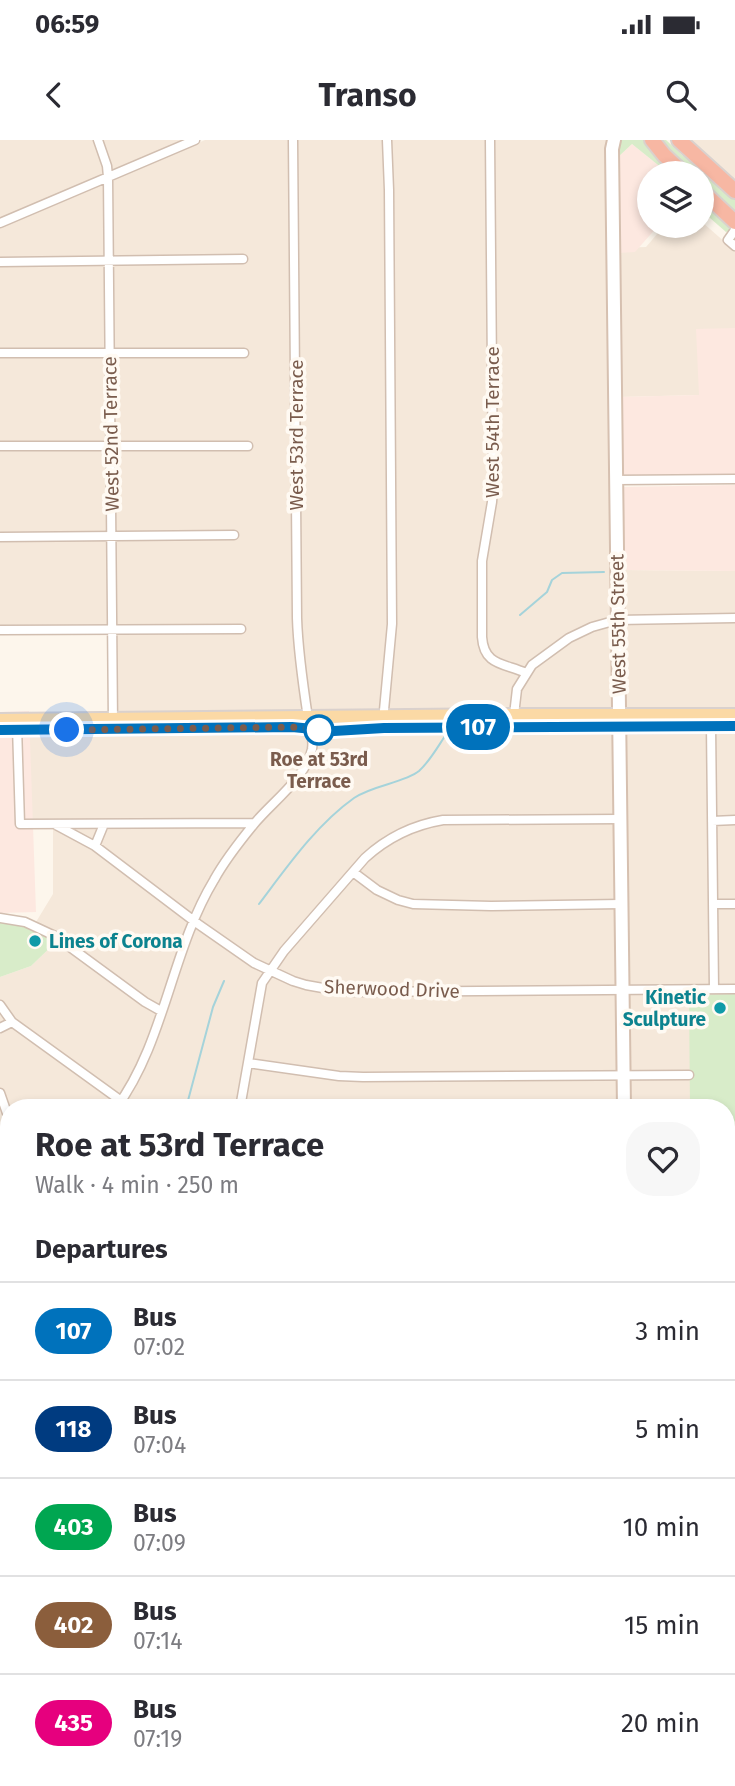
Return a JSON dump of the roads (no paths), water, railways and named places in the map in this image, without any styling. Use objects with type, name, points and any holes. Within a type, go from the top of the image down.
[{"type":"highway","points":[[652,140],[670,161]]},
{"type":"highway","points":[[679,140],[735,191]]},
{"type":"highway","points":[[714,202],[735,222]]},
{"type":"main road","points":[[0,730],[17,725],[292,727],[309,723],[334,731],[383,723],[514,715],[735,726]]},
{"type":"main road","points":[[383,723],[619,720],[735,715]]},
{"type":"main road","points":[[0,720],[17,725]]},
{"type":"street","name":"West 52nd Terrace","points":[[98,140],[108,177],[113,724]]},
{"type":"street","points":[[0,223],[195,140]]},
{"type":"street","name":"West 53rd Terrace","points":[[121,1099],[137,1074],[193,920],[214,879],[254,823],[306,768],[312,750],[313,736],[298,644],[293,140]]},
{"type":"street","points":[[383,723],[392,624],[387,140]]},
{"type":"street","name":"West 54th Terrace","points":[[491,140],[493,488],[482,561],[482,637],[487,656],[494,662],[526,673]]},
{"type":"street","name":"West 55th Street","points":[[614,140],[624,1099]]},
{"type":"street","points":[[735,230],[728,240],[735,246]]},
{"type":"street","points":[[0,262],[243,259]]},
{"type":"street","points":[[0,353],[244,353]]},
{"type":"street","points":[[0,446],[248,446]]},
{"type":"street","points":[[616,480],[735,479]]},
{"type":"street","points":[[0,537],[234,535]]},
{"type":"street","points":[[514,715],[517,689],[532,665],[569,638],[592,626],[617,620],[735,618]]},
{"type":"street","points":[[0,630],[241,629]]},
{"type":"street","points":[[17,725],[20,824],[254,823]]},
{"type":"street","points":[[711,726],[714,989]]},
{"type":"street","points":[[242,1099],[262,983],[284,951],[376,848],[407,830],[443,820],[620,819]]},
{"type":"street","points":[[712,821],[735,820]]},
{"type":"street","points":[[95,846],[104,824]]},
{"type":"street","name":"Sherwood Drive","points":[[56,825],[95,846],[243,956],[293,981],[334,990],[735,989]]},
{"type":"street","points":[[353,872],[377,890],[413,905],[621,904]]},
{"type":"street","points":[[713,904],[735,904]]},
{"type":"street","points":[[0,918],[25,922],[55,936],[161,1011]]},
{"type":"street","points":[[0,1005],[12,1022],[112,1099]]},
{"type":"street","points":[[0,1028],[12,1022]]},
{"type":"street","points":[[248,1063],[363,1077],[689,1075]]},
{"type":"waterway","points":[[520,615],[547,592],[552,580],[562,573],[604,572]]},
{"type":"waterway","points":[[259,904],[303,847],[340,809],[370,790],[419,771],[445,736]]},
{"type":"waterway","points":[[188,1099],[213,1007],[224,981]]},
{"type":"place","name":"Roe at 53rd Terrace","points":[[319,730]]},
{"type":"place","name":"Lines of Corona","points":[[35,941]]},
{"type":"place","name":"Kinetic Sculpture","points":[[720,1008]]}]
